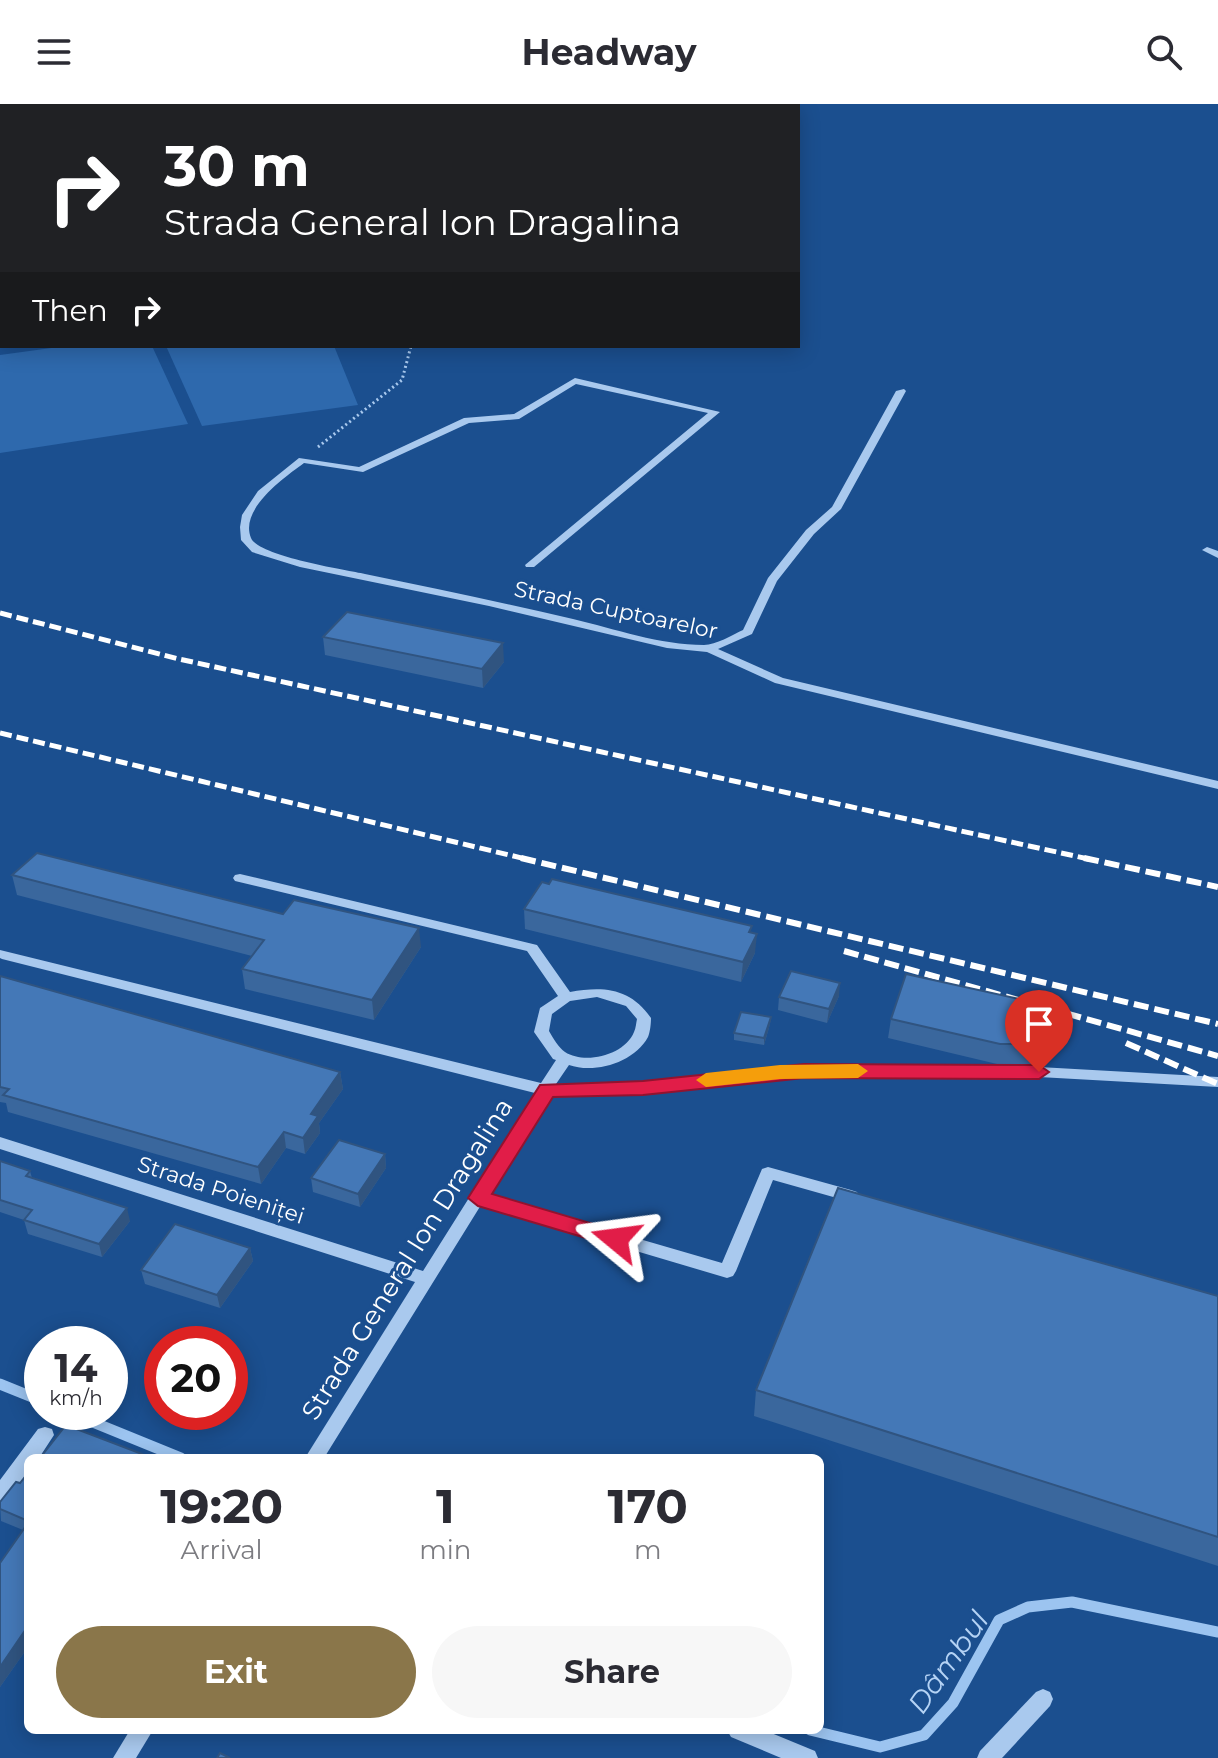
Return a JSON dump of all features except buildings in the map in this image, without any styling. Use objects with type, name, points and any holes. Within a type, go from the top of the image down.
[{"type":"street","points":[[302,460],[360,470],[467,420],[516,417],[575,381],[715,412],[530,565]]},
{"type":"street","points":[[749,656],[748,632],[772,580],[810,532],[836,509],[901,391]]},
{"type":"street","name":"Strada Cuptoarelor","points":[[302,460],[277,478],[247,513],[246,540],[256,550],[300,564],[489,603],[667,645],[749,656],[779,681],[1218,785]]},
{"type":"street","points":[[709,649],[748,632]]},
{"type":"street","points":[[240,878],[532,948],[566,997]]},
{"type":"street","points":[[2,954],[547,1090],[643,1088],[828,1070],[1039,1072],[1216,1082]]},
{"type":"street","points":[[590,992],[614,995],[638,1010],[644,1020],[644,1032],[629,1052],[615,1059],[599,1063],[565,1058],[545,1042],[541,1022],[554,1003],[566,997],[590,992]]},
{"type":"street","name":"Strada General Ion Dragalina","points":[[316,1454],[565,1058]]},
{"type":"street","name":"Strada Poieniței","points":[[0,1143],[428,1279]]},
{"type":"street","points":[[478,1198],[727,1271],[768,1173],[873,1202]]},
{"type":"street","points":[[31,1454],[45,1435]]},
{"type":"street","points":[[0,1495],[24,1463]]},
{"type":"street","points":[[988,1758],[1043,1699]]},
{"type":"street","points":[[124,1758],[139,1734]]},
{"type":"street","points":[[748,1734],[807,1758]]},
{"type":"path","points":[[302,460],[402,380],[410,348]]},
{"type":"shaded area","points":[[51,348],[153,348],[188,424],[0,453],[0,355]]},
{"type":"shaded area","points":[[167,348],[335,348],[358,405],[202,426]]},
{"type":"waterway","name":"Dâmbul","points":[[0,1384],[24,1394]]},
{"type":"waterway","name":"Dâmbul","points":[[112,1430],[171,1454]]},
{"type":"waterway","name":"Dâmbul","points":[[824,1733],[880,1747],[924,1735],[953,1703],[999,1620],[1028,1607],[1072,1602],[1218,1632]]},
{"type":"railway","points":[[0,613],[179,659],[1093,860]]},
{"type":"railway","points":[[0,733],[530,860]]},
{"type":"railway","points":[[521,858],[1218,1024]]},
{"type":"railway","points":[[1084,858],[1218,887]]},
{"type":"railway","points":[[844,951],[1218,1056]]},
{"type":"railway","points":[[1126,1043],[1218,1084]]},
{"type":"slow traffic","points":[[706,1080],[780,1072],[858,1071]]},
{"type":"route","points":[[616,1239],[478,1198],[547,1090],[643,1088],[780,1072],[828,1070],[1039,1072]]}]
